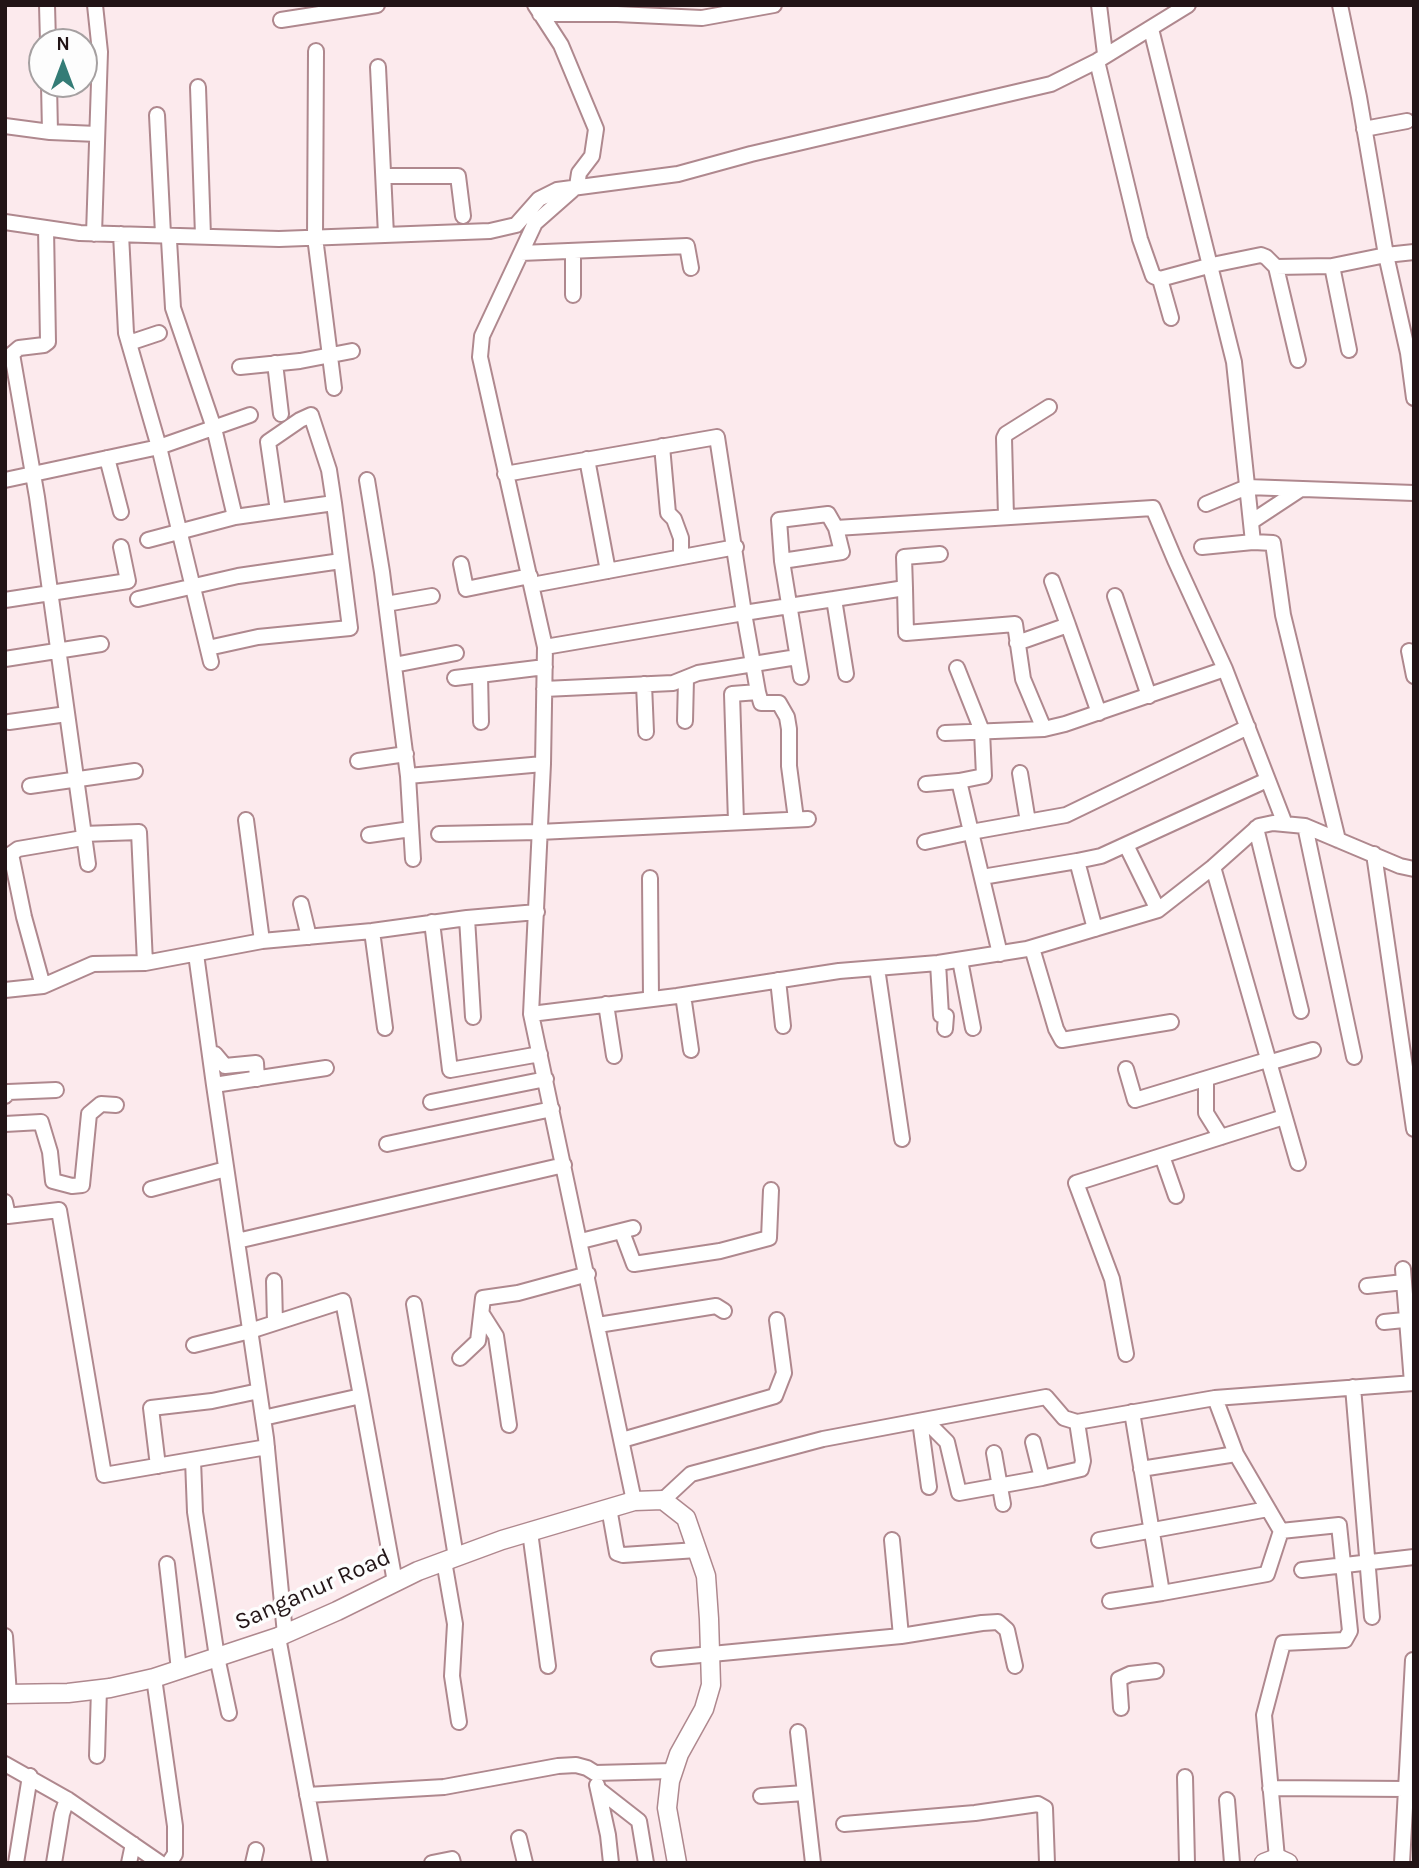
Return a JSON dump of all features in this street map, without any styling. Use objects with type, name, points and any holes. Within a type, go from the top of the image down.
[{"type":"main road","name":"Sanganur Road","points":[[7,1694],[68,1693],[154,1678],[282,1635],[450,1559],[634,1501],[663,1500]]},
{"type":"main road","points":[[663,1500],[686,1518],[706,1576],[711,1655],[711,1685],[704,1709],[673,1770],[667,1808],[677,1863]]},
{"type":"street","points":[[47,5],[48,28]]},
{"type":"street","points":[[94,234],[100,52],[96,5]]},
{"type":"street","points":[[281,20],[377,5]]},
{"type":"street","points":[[538,10],[702,18],[774,5]]},
{"type":"street","points":[[1099,5],[1101,57],[1140,239],[1153,276],[1160,279],[1212,265],[1261,255],[1266,257],[1276,267],[1297,360]]},
{"type":"street","points":[[5,222],[94,234],[279,239],[490,231],[516,225],[540,200],[557,190],[678,174],[751,154],[1051,84],[1151,29],[1171,11],[1188,5]]},
{"type":"street","points":[[1340,5],[1386,255],[1408,353],[1414,398]]},
{"type":"street","points":[[538,10],[561,46],[596,129],[592,156],[579,173],[576,186],[535,223],[482,336],[480,357],[545,647],[543,764],[531,1014],[634,1501]]},
{"type":"street","points":[[1151,29],[1212,265],[1234,362],[1253,542]]},
{"type":"street","points":[[316,51],[315,237],[334,388]]},
{"type":"street","points":[[378,67],[386,235]]},
{"type":"street","points":[[198,87],[203,236]]},
{"type":"street","points":[[49,98],[50,132]]},
{"type":"street","points":[[157,115],[163,234]]},
{"type":"street","points":[[1364,129],[1407,121]]},
{"type":"street","points":[[5,127],[97,134]]},
{"type":"street","points":[[384,176],[458,176],[463,216]]},
{"type":"street","points":[[46,228],[48,342],[44,345],[10,350],[33,475],[88,864]]},
{"type":"street","points":[[121,234],[126,333],[159,447],[209,655],[258,637],[350,628],[329,470],[311,415],[268,442],[278,511]]},
{"type":"street","points":[[163,234],[168,235],[169,240],[173,308],[214,428],[234,517]]},
{"type":"street","points":[[521,253],[687,246],[691,268]]},
{"type":"street","points":[[573,251],[573,295]]},
{"type":"street","points":[[1276,267],[1332,266],[1414,252]]},
{"type":"street","points":[[1332,266],[1349,350]]},
{"type":"street","points":[[1160,279],[1171,318]]},
{"type":"street","points":[[129,343],[159,333]]},
{"type":"street","points":[[240,366],[352,351]]},
{"type":"street","points":[[275,363],[281,414]]},
{"type":"street","points":[[1006,517],[1004,438],[1006,434],[1049,407]]},
{"type":"street","points":[[5,480],[159,447],[250,415]]},
{"type":"street","points":[[439,834],[540,832],[802,819],[789,765],[787,717],[779,703],[761,703],[758,692],[717,436],[505,474]]},
{"type":"street","points":[[662,446],[668,513],[674,519],[681,538],[681,557]]},
{"type":"street","points":[[107,458],[121,512]]},
{"type":"street","points":[[587,459],[608,571]]},
{"type":"street","points":[[367,480],[406,754],[412,859]]},
{"type":"street","points":[[1206,504],[1247,487],[1407,493],[1414,480]]},
{"type":"street","points":[[1251,522],[1303,489]]},
{"type":"street","points":[[148,540],[234,517],[334,503]]},
{"type":"street","points":[[835,528],[1153,508],[1225,669],[1285,824]]},
{"type":"street","points":[[782,561],[842,552],[828,514],[779,520],[782,561],[800,677]]},
{"type":"street","points":[[1202,547],[1253,542],[1273,543],[1283,615],[1338,841]]},
{"type":"street","points":[[5,600],[128,581],[121,547]]},
{"type":"street","points":[[461,564],[466,589],[608,571],[736,547]]},
{"type":"street","points":[[940,554],[904,557],[906,633],[1015,624],[1023,679],[1044,729]]},
{"type":"street","points":[[138,599],[239,576],[341,561]]},
{"type":"street","points":[[1052,581],[1098,713]]},
{"type":"street","points":[[545,647],[905,588]]},
{"type":"street","points":[[386,604],[432,596]]},
{"type":"street","points":[[1115,596],[1149,696]]},
{"type":"street","points":[[834,599],[846,674]]},
{"type":"street","points":[[1017,643],[1068,625]]},
{"type":"street","points":[[5,659],[100,644]]},
{"type":"street","points":[[1409,651],[1414,676]]},
{"type":"street","points":[[394,665],[456,653]]},
{"type":"street","points":[[544,689],[673,682],[698,673],[797,657]]},
{"type":"street","points":[[455,678],[545,667]]},
{"type":"street","points":[[926,784],[984,776],[982,732],[957,668]]},
{"type":"street","points":[[944,733],[1044,729],[1225,669]]},
{"type":"street","points":[[480,675],[481,722]]},
{"type":"street","points":[[685,721],[686,679]]},
{"type":"street","points":[[644,684],[646,733]]},
{"type":"street","points":[[736,822],[732,694],[758,692]]},
{"type":"street","points":[[9,722],[67,714]]},
{"type":"street","points":[[925,842],[1066,815],[1248,727]]},
{"type":"street","points":[[358,761],[406,754]]},
{"type":"street","points":[[408,776],[543,764]]},
{"type":"street","points":[[30,786],[135,771]]},
{"type":"street","points":[[1020,773],[1028,822]]},
{"type":"street","points":[[982,877],[1101,856],[1267,780]]},
{"type":"street","points":[[959,781],[1000,954]]},
{"type":"street","points":[[246,820],[262,941]]},
{"type":"street","points":[[531,1014],[778,980],[938,963],[1032,948],[1158,909],[1213,867],[1256,828],[1273,823],[1305,826],[1400,866],[1414,869]]},
{"type":"street","points":[[1305,826],[1354,1057]]},
{"type":"street","points":[[1256,828],[1301,1011]]},
{"type":"street","points":[[369,835],[411,829]]},
{"type":"street","points":[[43,986],[24,917],[11,854],[18,849],[83,836],[139,832],[145,963]]},
{"type":"street","points":[[1126,845],[1158,909]]},
{"type":"street","points":[[1374,854],[1414,1129]]},
{"type":"street","points":[[1077,861],[1095,929]]},
{"type":"street","points":[[1213,867],[1298,1163]]},
{"type":"street","points":[[650,878],[651,999]]},
{"type":"street","points":[[301,904],[309,937]]},
{"type":"street","points":[[5,990],[43,986],[93,964],[145,963],[262,941],[537,912]]},
{"type":"street","points":[[467,918],[473,1017]]},
{"type":"street","points":[[432,922],[450,1070],[540,1054]]},
{"type":"street","points":[[372,931],[385,1028]]},
{"type":"street","points":[[1032,948],[1056,1029],[1062,1040],[1171,1022]]},
{"type":"street","points":[[196,954],[267,1447],[282,1635],[320,1863]]},
{"type":"street","points":[[960,960],[973,1028]]},
{"type":"street","points":[[938,963],[941,1015],[946,1016],[945,1029]]},
{"type":"street","points":[[877,968],[902,1139]]},
{"type":"street","points":[[778,980],[783,1026]]},
{"type":"street","points":[[683,995],[691,1050]]},
{"type":"street","points":[[606,1004],[614,1056]]},
{"type":"street","points":[[1126,1069],[1135,1100],[1313,1050]]},
{"type":"street","points":[[215,1054],[225,1066],[256,1063],[257,1079]]},
{"type":"street","points":[[214,1085],[326,1068]]},
{"type":"street","points":[[431,1102],[546,1079]]},
{"type":"street","points":[[1206,1079],[1206,1112],[1221,1137]]},
{"type":"street","points":[[5,1096],[8,1092],[56,1090]]},
{"type":"street","points":[[5,1124],[41,1122],[50,1152],[53,1181],[72,1186],[82,1185],[89,1114],[101,1104],[116,1105]]},
{"type":"street","points":[[387,1144],[552,1109]]},
{"type":"street","points":[[1126,1354],[1112,1279],[1076,1183],[1284,1117]]},
{"type":"street","points":[[1162,1156],[1176,1196]]},
{"type":"street","points":[[237,1241],[564,1165]]},
{"type":"street","points":[[151,1189],[226,1169]]},
{"type":"street","points":[[581,1241],[627,1230],[634,1264],[720,1251],[769,1238],[771,1190]]},
{"type":"street","points":[[6,1212],[60,1210],[104,1475],[267,1447]]},
{"type":"street","points":[[460,1358],[478,1342],[484,1297],[518,1293],[588,1274]]},
{"type":"street","points":[[663,1500],[691,1474],[823,1439],[1046,1397],[1064,1418],[1077,1422],[1215,1398],[1413,1383],[1410,1319],[1404,1276],[1367,1286]]},
{"type":"street","points":[[274,1281],[275,1323]]},
{"type":"street","points":[[194,1345],[250,1331],[342,1301],[395,1582]]},
{"type":"street","points":[[414,1304],[450,1559],[455,1624],[452,1676],[459,1722]]},
{"type":"street","points":[[598,1325],[716,1306],[724,1311]]},
{"type":"street","points":[[482,1314],[496,1336],[509,1425]]},
{"type":"street","points":[[1384,1322],[1410,1319]]},
{"type":"street","points":[[622,1440],[775,1396],[784,1373],[777,1320]]},
{"type":"street","points":[[1353,1387],[1371,1617]]},
{"type":"street","points":[[158,1466],[151,1408],[212,1401],[259,1391]]},
{"type":"street","points":[[263,1418],[361,1396]]},
{"type":"street","points":[[1111,1601],[1267,1574],[1281,1531],[1236,1454],[1215,1398]]},
{"type":"street","points":[[1132,1412],[1162,1593]]},
{"type":"street","points":[[923,1420],[947,1442],[959,1493],[1081,1469],[1083,1461],[1077,1422]]},
{"type":"street","points":[[923,1420],[929,1487]]},
{"type":"street","points":[[1033,1442],[1042,1478]]},
{"type":"street","points":[[994,1453],[1003,1504]]},
{"type":"street","points":[[1141,1469],[1236,1454]]},
{"type":"street","points":[[193,1460],[195,1512],[217,1657],[229,1713]]},
{"type":"street","points":[[609,1508],[617,1552],[623,1555],[697,1550]]},
{"type":"street","points":[[1099,1540],[1268,1509]]},
{"type":"street","points":[[1276,1861],[1264,1715],[1283,1643],[1345,1640],[1350,1631],[1339,1525],[1281,1531]]},
{"type":"street","points":[[530,1532],[548,1666]]},
{"type":"street","points":[[892,1540],[901,1636]]},
{"type":"street","points":[[1302,1570],[1414,1557]]},
{"type":"street","points":[[167,1564],[178,1670]]},
{"type":"street","points":[[659,1659],[901,1636],[998,1622],[1007,1630],[1015,1666]]},
{"type":"street","points":[[5,1636],[7,1694]]},
{"type":"street","points":[[1402,1863],[1411,1740],[1413,1660]]},
{"type":"street","points":[[1121,1708],[1119,1679],[1130,1674],[1156,1671]]},
{"type":"street","points":[[154,1678],[175,1826],[175,1854],[169,1863]]},
{"type":"street","points":[[97,1756],[99,1689]]},
{"type":"street","points":[[798,1732],[813,1863]]},
{"type":"street","points":[[5,1764],[67,1798],[160,1863]]},
{"type":"street","points":[[307,1795],[444,1787],[567,1766],[587,1768],[595,1773],[673,1770]]},
{"type":"street","points":[[595,1773],[611,1863]]},
{"type":"street","points":[[16,1863],[30,1776]]},
{"type":"street","points":[[1185,1777],[1187,1863]]},
{"type":"street","points":[[1270,1788],[1406,1789]]},
{"type":"street","points":[[598,1789],[639,1821],[646,1863]]},
{"type":"street","points":[[761,1796],[805,1793]]},
{"type":"street","points":[[54,1863],[67,1798]]},
{"type":"street","points":[[1227,1800],[1231,1863]]},
{"type":"street","points":[[844,1824],[975,1813],[1038,1804],[1045,1808],[1047,1863]]},
{"type":"street","points":[[519,1838],[525,1863]]},
{"type":"street","points":[[129,1863],[133,1844]]},
{"type":"street","points":[[432,1863],[452,1859],[453,1863]]}]
